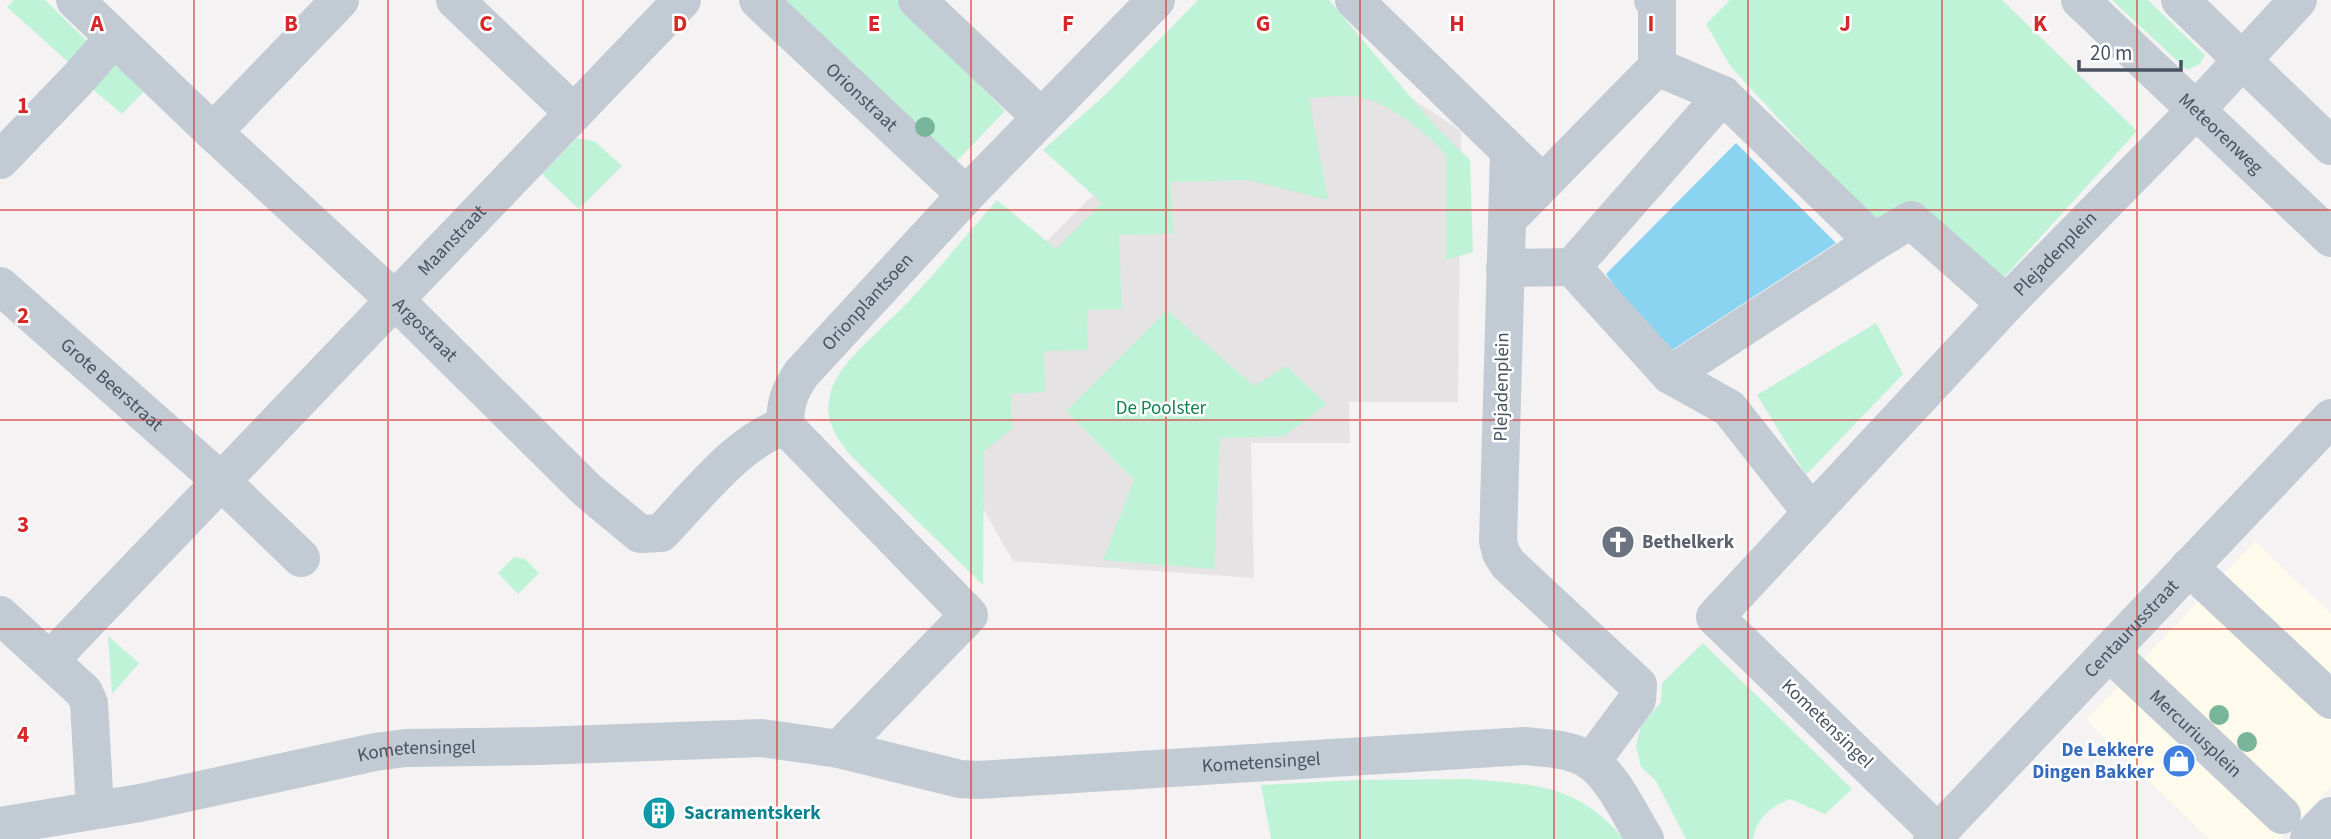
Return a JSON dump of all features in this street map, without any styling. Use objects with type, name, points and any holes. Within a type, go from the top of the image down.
[{"type":"street","name":"Argostraat","points":[[75,0],[395,300],[587,490],[640,534],[661,533],[745,447],[770,431],[785,426]]},
{"type":"street","points":[[213,132],[340,0]]},
{"type":"street","points":[[455,0],[574,113]]},
{"type":"street","name":"Maanstraat","points":[[50,660],[682,0]]},
{"type":"street","name":"Orionstraat","points":[[758,0],[966,195]]},
{"type":"street","points":[[917,0],[1041,117]]},
{"type":"street","name":"Orionplantsoen","points":[[785,426],[785,408],[790,391],[802,374],[966,195],[1156,0]]},
{"type":"street","points":[[1354,0],[1544,183]]},
{"type":"street","points":[[1508,219],[1657,67],[1657,3],[1653,0]]},
{"type":"street","name":"Meteorenweg","points":[[2081,0],[2331,238]]},
{"type":"street","points":[[2180,0],[2331,146]]},
{"type":"street","name":"Plejadenplein","points":[[1715,617],[2006,304],[2197,109],[2298,0]]},
{"type":"street","points":[[0,160],[114,37]]},
{"type":"street","points":[[1657,67],[1723,95],[1874,242]]},
{"type":"street","points":[[1504,268],[1572,267],[1723,95]]},
{"type":"street","points":[[1508,219],[1509,151]]},
{"type":"street","name":"Plejadenplein","points":[[1508,219],[1504,268],[1498,541],[1508,564],[1638,685],[1637,700],[1591,762]]},
{"type":"street","points":[[1670,375],[1912,220],[2006,304]]},
{"type":"street","points":[[1572,267],[1670,375],[1729,408],[1812,513]]},
{"type":"street","name":"Grote Beerstraat","points":[[0,286],[222,482]]},
{"type":"street","name":"Centaurusstraat","points":[[1935,836],[2331,418]]},
{"type":"street","points":[[785,426],[969,615],[839,749]]},
{"type":"street","points":[[222,482],[301,558]]},
{"type":"street","points":[[2189,567],[2331,700]]},
{"type":"street","points":[[0,615],[84,692],[89,704],[95,809]]},
{"type":"street","name":"Kometensingel","points":[[1715,617],[1935,836]]},
{"type":"street","name":"Mercuriusplein","points":[[2109,652],[2296,827]]},
{"type":"street","name":"Kometensingel","points":[[0,826],[140,803],[375,752],[406,748],[762,738],[839,749],[960,779],[978,780],[1525,746],[1569,753],[1591,762]]},
{"type":"street","points":[[1591,762],[1605,777],[1645,839]]},
{"type":"street","points":[[2296,827],[2331,816]]},
{"type":"shaded area","points":[[1317,35],[1461,131],[1458,402],[1349,402],[1350,443],[1251,443],[1254,578],[1013,561],[909,379],[1236,52]]},
{"type":"shaded area","points":[[2255,541],[2331,614],[2331,786],[2280,839],[2209,839],[2086,720]]},
{"type":"green space","points":[[14,0],[45,0],[91,45],[76,69],[7,7]]},
{"type":"green space","points":[[778,0],[897,0],[1005,111],[955,163]]},
{"type":"green space","points":[[1198,0],[1329,0],[1436,127],[1470,160],[1473,252],[1446,260],[1446,155],[1409,121],[1387,107],[1364,98],[1309,98],[1328,200],[1249,180],[1171,182],[1173,234],[1119,235],[1122,309],[1087,310],[1088,350],[1044,351],[1045,392],[1011,394],[1012,429],[984,451],[983,585],[850,455],[839,440],[828,410],[835,380],[864,345],[919,290],[997,200],[1056,249],[1102,203],[1043,150],[1106,94]]},
{"type":"green space","points":[[1730,0],[2002,0],[2137,131],[1998,284],[1881,230],[1731,67],[1706,24]]},
{"type":"green space","points":[[2112,0],[2148,0],[2205,55],[2200,64],[2187,70]]},
{"type":"green space","points":[[118,59],[148,87],[122,114],[90,87]]},
{"type":"green space","points":[[577,138],[594,141],[622,166],[579,209],[542,174]]},
{"type":"green space","name":"De Poolster","points":[[1167,310],[1254,386],[1286,366],[1327,404],[1284,436],[1220,438],[1214,569],[1103,560],[1134,480],[1066,411]]},
{"type":"green space","points":[[1876,323],[1903,374],[1806,475],[1757,395]]},
{"type":"green space","points":[[514,557],[525,559],[539,573],[518,594],[498,573]]},
{"type":"green space","points":[[108,636],[139,663],[112,694]]},
{"type":"green space","points":[[1703,643],[1852,789],[1825,814],[1790,799],[1765,814],[1753,839],[1686,839],[1656,781],[1641,767],[1636,746],[1641,726],[1661,702],[1662,683]]},
{"type":"green space","points":[[1470,779],[1536,786],[1572,797],[1590,807],[1624,839],[1271,839],[1261,785],[1357,780]]},
{"type":"water","points":[[1736,143],[1836,243],[1663,356],[1606,274]]},
{"type":"place","name":"Bethelkerk","points":[[1618,542]]},
{"type":"place","name":"De Lekkere Dingen Bakker","points":[[2179,761]]},
{"type":"place","name":"Sacramentskerk","points":[[659,813]]}]
